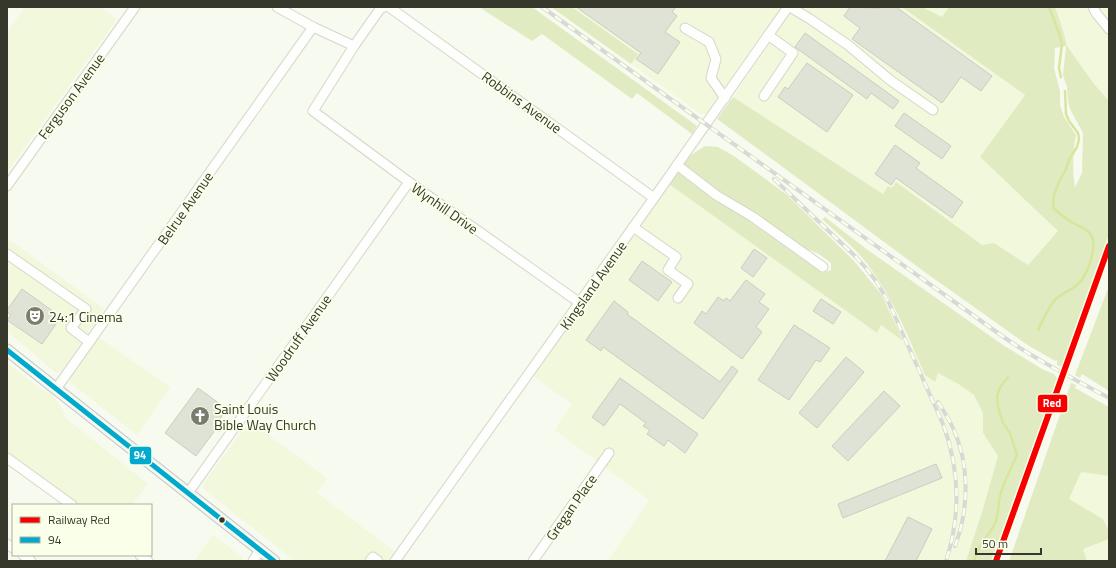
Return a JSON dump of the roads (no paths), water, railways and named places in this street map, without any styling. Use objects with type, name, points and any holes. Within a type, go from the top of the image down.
[{"type":"main road","points":[[7,350],[274,561]]},
{"type":"street","name":"Ferguson Avenue","points":[[7,186],[135,7]]},
{"type":"street","points":[[277,7],[313,27],[354,46],[380,9],[384,7]]},
{"type":"street","name":"Robbins Avenue","points":[[389,7],[654,198]]},
{"type":"street","points":[[789,7],[810,18],[848,45],[890,80],[933,110]]},
{"type":"street","name":"Kingsland Avenue","points":[[395,561],[580,303],[789,7]]},
{"type":"street","points":[[1093,7],[1109,29]]},
{"type":"street","name":"Belrue Avenue","points":[[56,389],[313,27]]},
{"type":"street","points":[[685,28],[709,42],[716,59],[711,78],[725,98]]},
{"type":"street","points":[[764,96],[793,53],[768,35]]},
{"type":"street","name":"Wynhill Drive","points":[[354,46],[313,111],[409,182],[580,303]]},
{"type":"street","points":[[677,165],[716,195],[753,216],[823,267]]},
{"type":"street","name":"Woodruff Avenue","points":[[188,493],[409,182]]},
{"type":"street","points":[[633,228],[676,257],[668,270],[688,284],[678,298]]},
{"type":"street","points":[[7,254],[86,309],[71,328],[89,342]]},
{"type":"street","name":"Gregan Place","points":[[533,561],[609,453]]},
{"type":"street","points":[[7,458],[71,504]]},
{"type":"street","points":[[253,561],[260,550]]},
{"type":"street","points":[[370,561],[373,557],[378,561]]},
{"type":"waterway","points":[[1049,7],[1062,44],[1059,68],[1061,77]]},
{"type":"waterway","points":[[1038,330],[1053,302],[1081,281],[1088,269],[1093,246],[1093,240],[1087,231],[1068,220],[1053,208],[1054,195],[1070,158],[1077,147],[1079,139],[1078,133],[1069,121],[1066,114],[1065,91]]},
{"type":"waterway","points":[[974,561],[978,550],[996,520],[999,499],[1017,455],[1010,433],[1003,423],[998,407],[997,396],[1000,387],[1008,377]]},
{"type":"railway","points":[[542,7],[1005,338],[1043,362],[1109,398]]},
{"type":"railway","points":[[774,179],[856,257],[876,281],[889,303],[943,424],[953,458],[956,510],[951,544],[946,561]]},
{"type":"railway","points":[[938,402],[959,442],[965,472],[966,487],[963,517],[955,546]]},
{"type":"rail line","name":"Red","points":[[996,561],[1109,246]]},
{"type":"place","name":"24:1 Cinema","points":[[35,316]]},
{"type":"place","name":"Saint Louis Bible Way Church","points":[[200,416]]}]
